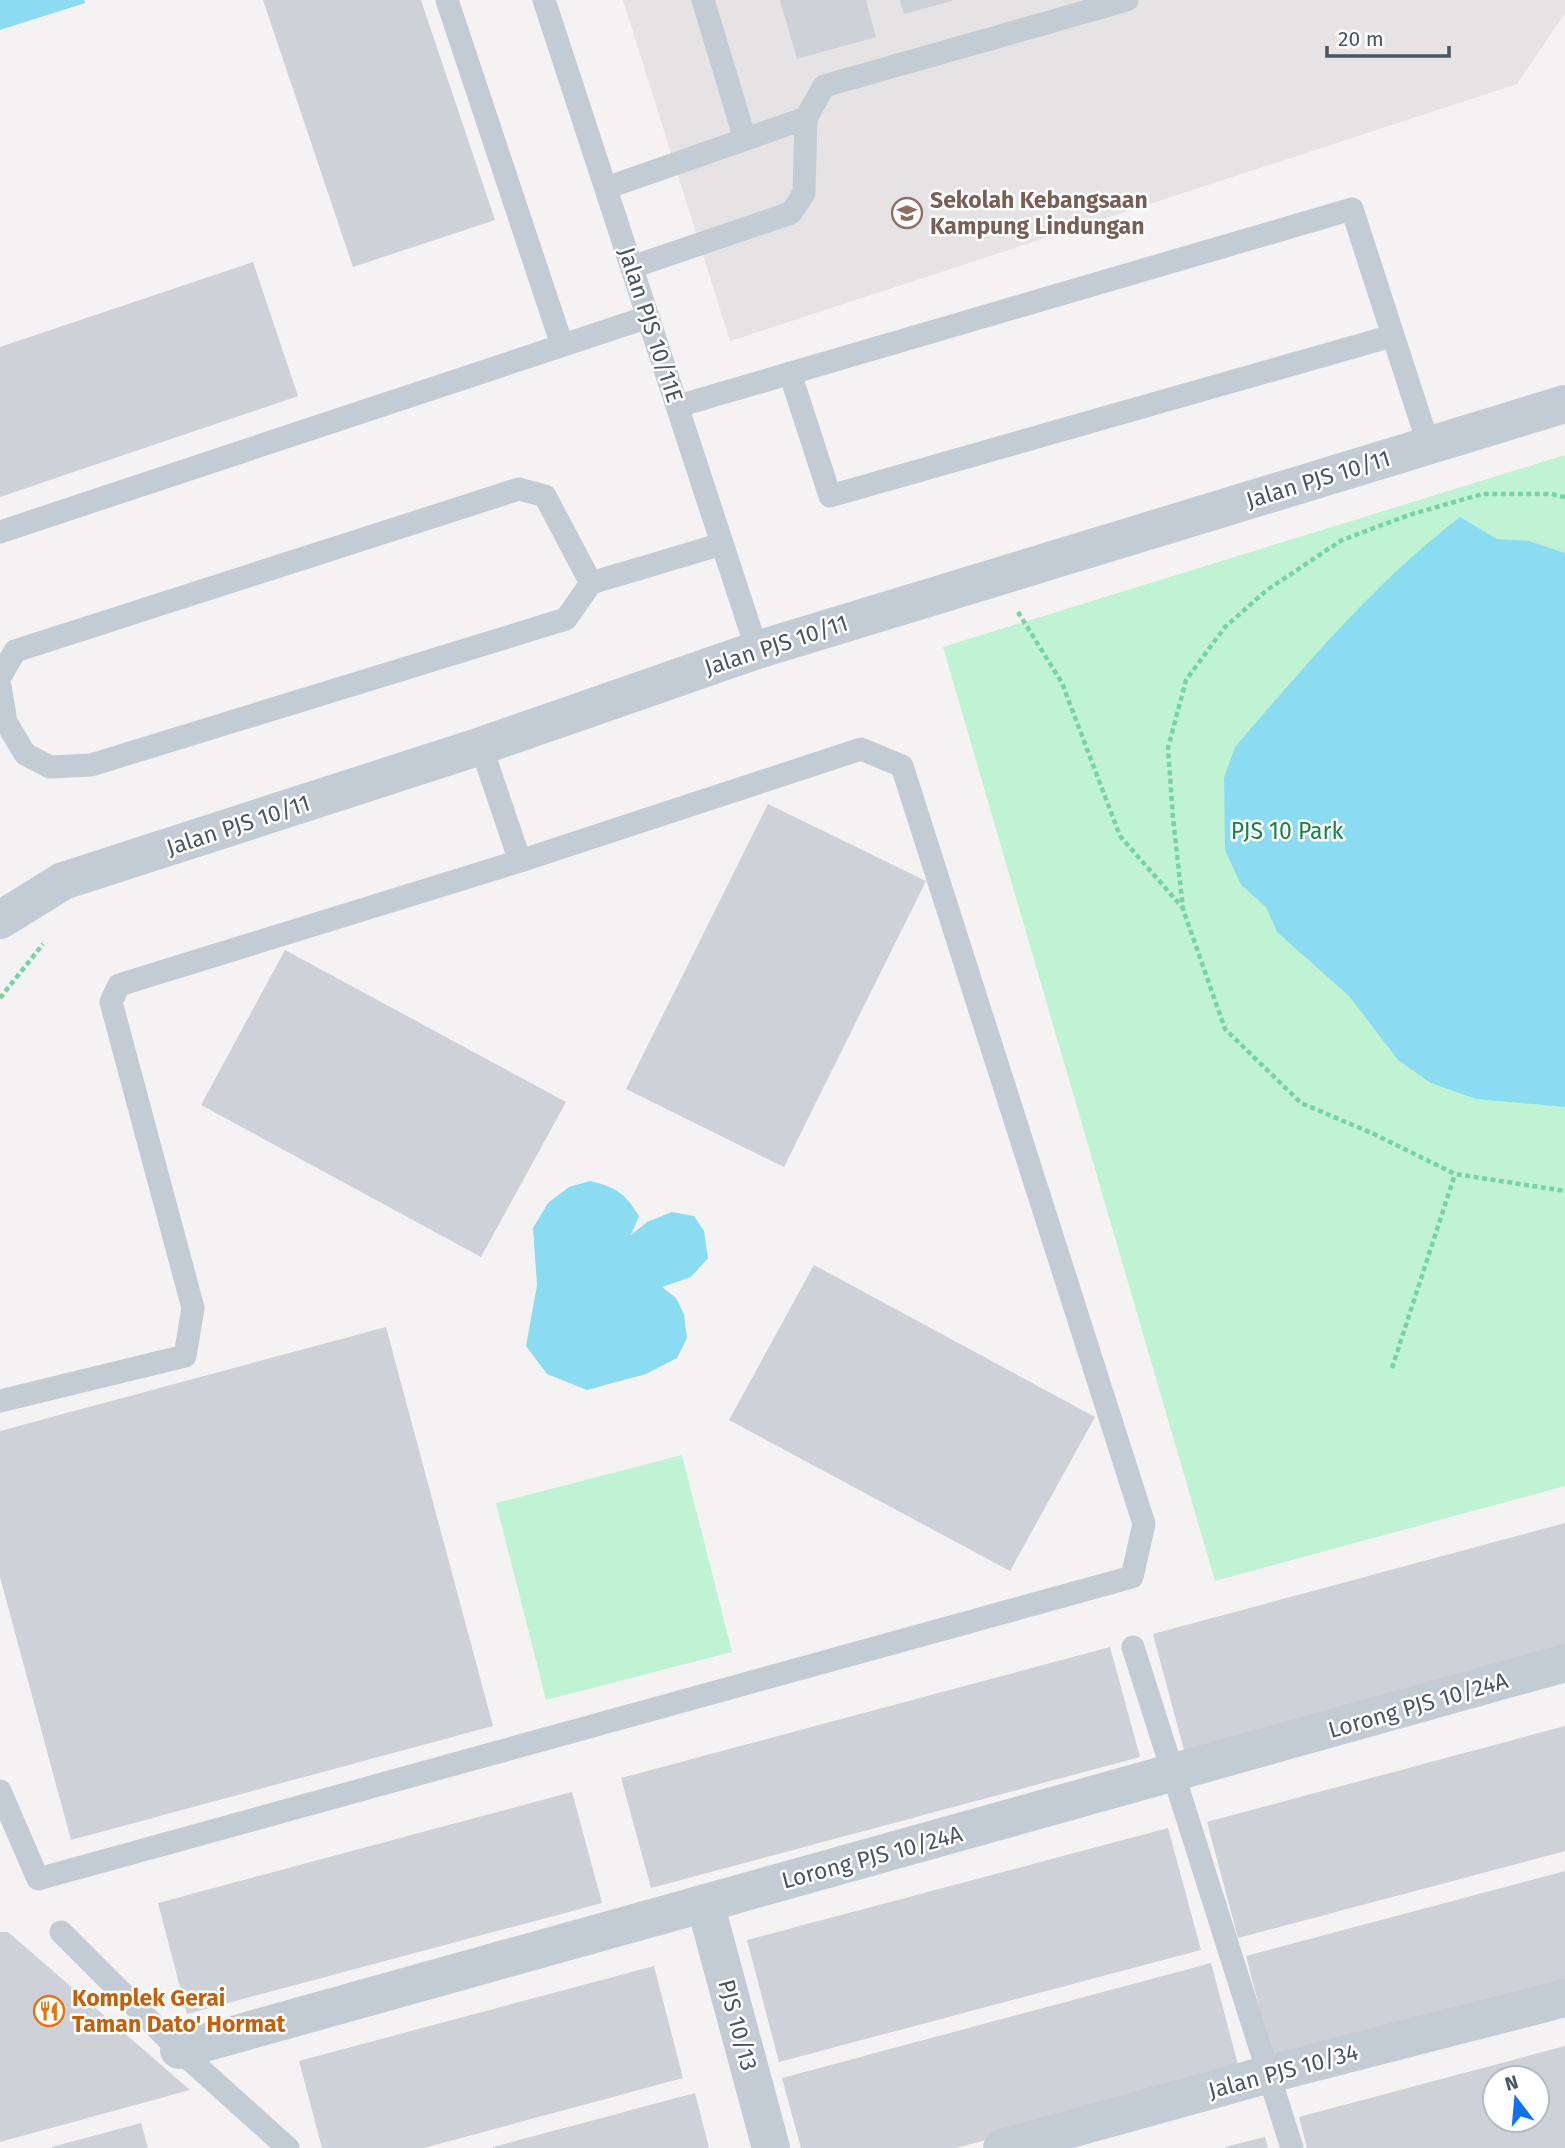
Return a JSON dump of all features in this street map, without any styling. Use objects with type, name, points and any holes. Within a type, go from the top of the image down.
[{"type":"street","name":"Jalan PJS 10/11","points":[[0,920],[63,881],[481,746],[757,650],[1565,404]]},
{"type":"street","name":"Lorong PJS 10/24A","points":[[179,2050],[1565,1663]]},
{"type":"street","name":"PJS 10/13","points":[[705,1903],[771,2148]]},
{"type":"street","name":"Jalan PJS 10/34","points":[[1002,2148],[1269,2074],[1565,1998]]},
{"type":"lane","points":[[447,0],[562,345]]},
{"type":"lane","name":"Jalan PJS 10/11E","points":[[544,0],[757,650]]},
{"type":"lane","points":[[703,0],[745,139]]},
{"type":"lane","points":[[632,267],[791,213],[804,193],[806,118],[824,86],[1127,0]]},
{"type":"lane","points":[[606,188],[806,118]]},
{"type":"lane","points":[[678,406],[1352,209],[1429,446]]},
{"type":"lane","points":[[0,532],[648,317]]},
{"type":"lane","points":[[790,373],[830,496],[1392,336]]},
{"type":"lane","points":[[0,677],[15,651],[519,489],[545,496],[591,583]]},
{"type":"lane","points":[[0,687],[6,722],[25,754],[50,768],[91,765],[566,619],[591,583],[722,544]]},
{"type":"lane","points":[[481,746],[520,861]]},
{"type":"lane","points":[[0,1401],[185,1356],[193,1308],[111,1002],[119,985],[520,861],[861,749],[902,766],[1144,1524],[1132,1577],[38,1879],[0,1791]]},
{"type":"lane","points":[[1133,1647],[1292,2148]]},
{"type":"lane","points":[[61,1932],[179,2050],[288,2148]]},
{"type":"path","points":[[1565,497],[1550,494],[1482,494],[1409,515],[1342,540],[1266,590],[1225,627],[1186,680],[1168,748],[1183,909],[1225,1029],[1301,1104],[1374,1134],[1455,1174],[1565,1191]]},
{"type":"path","points":[[1016,609],[1062,683],[1120,836],[1183,909]]},
{"type":"path","points":[[1392,1368],[1455,1174]]},
{"type":"shaded area","name":"Sekolah Kebangsaan Kampung Lindungan","points":[[623,0],[1565,0],[1565,13],[1517,84],[730,341]]},
{"type":"green space","name":"PJS 10 Park","points":[[1565,455],[1565,1486],[1215,1581],[943,647]]},
{"type":"green space","points":[[682,1455],[732,1652],[546,1700],[496,1503]]},
{"type":"water","points":[[0,0],[84,0],[85,3],[0,30]]},
{"type":"water","points":[[1460,517],[1497,539],[1529,541],[1565,553],[1565,1107],[1476,1099],[1431,1083],[1398,1060],[1349,996],[1277,932],[1266,907],[1241,885],[1225,850],[1224,778],[1235,747],[1370,597]]},
{"type":"water","points":[[590,1181],[619,1192],[629,1202],[639,1216],[631,1235],[647,1222],[672,1212],[694,1216],[704,1231],[708,1258],[691,1277],[662,1287],[676,1298],[684,1314],[687,1338],[677,1358],[646,1374],[587,1390],[547,1374],[526,1346],[537,1285],[533,1228],[548,1203],[569,1187]]},
{"type":"building","points":[[263,0],[421,0],[495,220],[353,267]]},
{"type":"building","points":[[780,0],[866,0],[876,37],[797,59]]},
{"type":"building","points":[[900,0],[952,0],[952,1],[904,14]]},
{"type":"building","points":[[253,262],[298,396],[0,497],[0,347]]},
{"type":"building","points":[[768,804],[926,881],[784,1167],[626,1089]]},
{"type":"building","points":[[285,950],[566,1102],[481,1257],[201,1105]]},
{"type":"building","points":[[814,1265],[1095,1417],[1010,1571],[729,1420]]},
{"type":"building","points":[[386,1327],[493,1726],[71,1840],[0,1577],[0,1431]]},
{"type":"building","points":[[1565,1523],[1565,1648],[1184,1750],[1153,1634]]},
{"type":"building","points":[[1110,1647],[1140,1757],[651,1888],[621,1778]]},
{"type":"building","points":[[1565,1726],[1565,1851],[1238,1938],[1207,1822]]},
{"type":"building","points":[[572,1792],[602,1903],[187,2014],[158,1903]]},
{"type":"building","points":[[1168,1828],[1201,1950],[779,2062],[747,1940]]},
{"type":"building","points":[[1565,1871],[1565,1986],[1274,2064],[1246,1956]]},
{"type":"building","name":"Komplek Gerai Taman Dato' Hormat","points":[[0,1932],[8,1932],[190,2090],[0,2142]]},
{"type":"building","points":[[1211,1963],[1240,2072],[956,2148],[801,2148],[782,2078]]},
{"type":"building","points":[[654,1966],[683,2078],[424,2148],[322,2148],[299,2061]]},
{"type":"building","points":[[1565,2046],[1565,2148],[1307,2148],[1299,2117],[1481,2068],[1481,2134],[1551,2134],[1551,2064],[1498,2064]]},
{"type":"building","points":[[695,2093],[709,2148],[493,2148],[493,2147]]},
{"type":"building","points":[[141,2123],[148,2148],[52,2148],[52,2147]]},
{"type":"building","points":[[1265,2137],[1268,2148],[1225,2148],[1225,2147]]},
{"type":"place","name":"Sekolah Kebangsaan Kampung Lindungan","points":[[907,213]]},
{"type":"place","name":"Komplek Gerai Taman Dato' Hormat","points":[[49,2011]]}]
